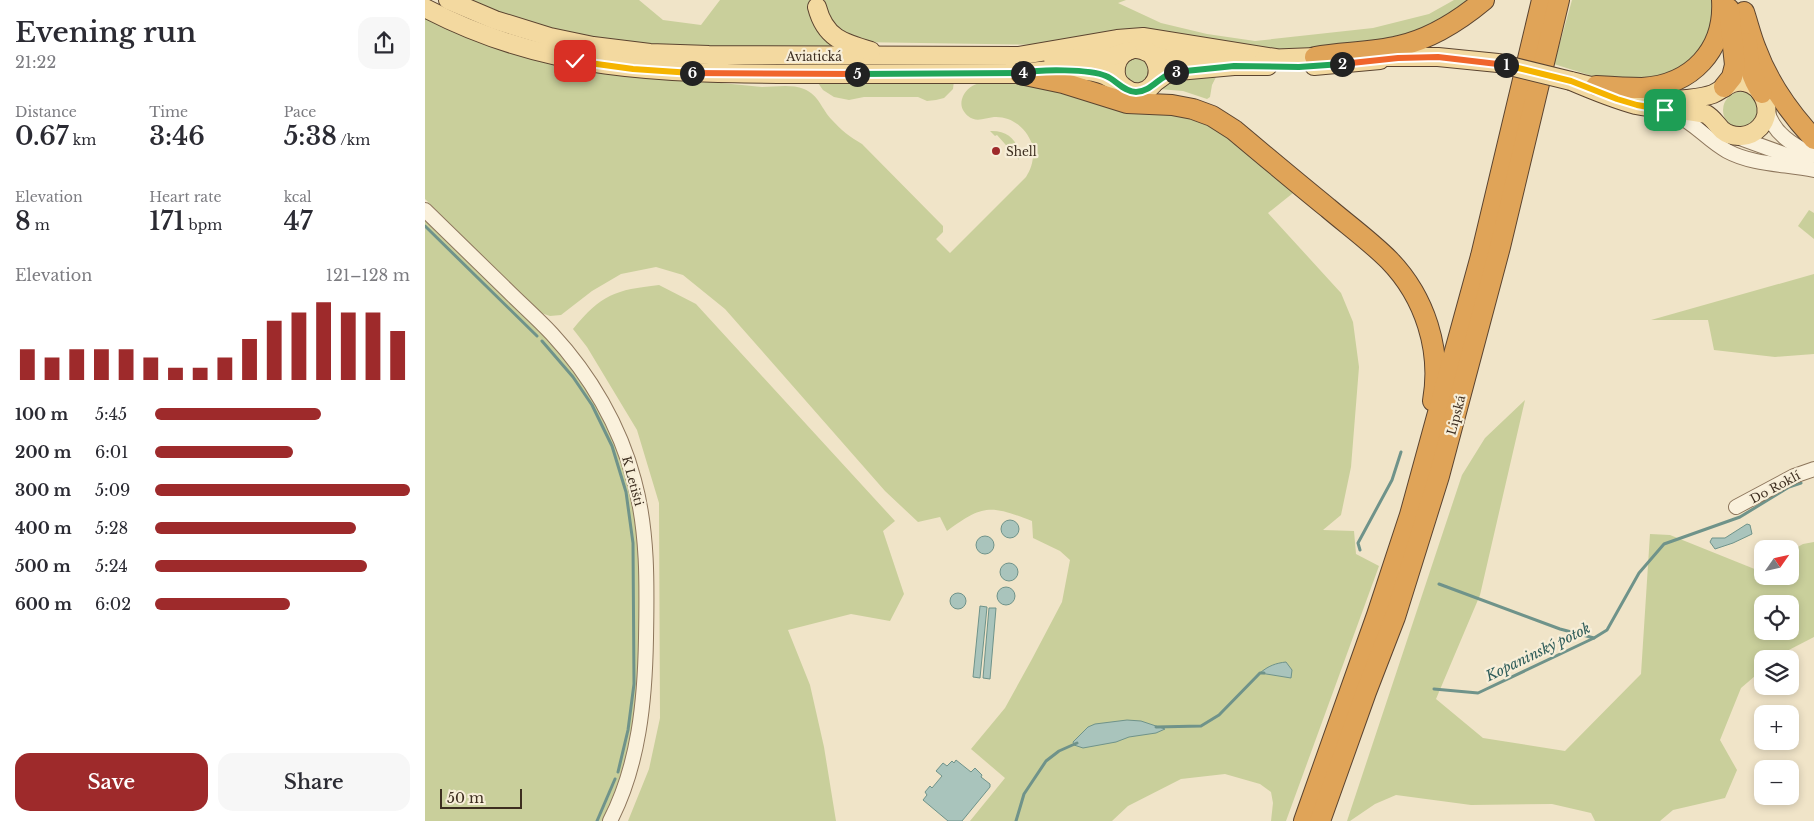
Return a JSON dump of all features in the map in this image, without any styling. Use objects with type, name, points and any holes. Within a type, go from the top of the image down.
[{"type":"highway","points":[[1315,57],[1339,52],[1376,50],[1411,43],[1451,23],[1484,0]]},
{"type":"highway","name":"Lipská","points":[[1304,821],[1374,624],[1410,515],[1479,265],[1542,0]]},
{"type":"highway","name":"Lipská","points":[[1320,821],[1395,617],[1427,518],[1482,318],[1559,0]]},
{"type":"highway","points":[[1546,58],[1569,0]]},
{"type":"highway","points":[[1595,86],[1651,87],[1675,80],[1694,70],[1706,58],[1717,37],[1722,20],[1722,0]]},
{"type":"highway","points":[[1722,88],[1732,77],[1735,65],[1727,0]]},
{"type":"highway","points":[[1743,6],[1749,68],[1764,101]]},
{"type":"highway","points":[[1743,6],[1765,71],[1778,92],[1814,139]]},
{"type":"highway","points":[[1019,65],[1063,83],[1127,103],[1178,106],[1203,112],[1223,122],[1390,261],[1409,285],[1423,310],[1434,352],[1435,379],[1432,405],[1411,486],[1410,515]]},
{"type":"highway","points":[[1130,90],[1179,94],[1213,106],[1259,142],[1282,170]]},
{"type":"main road","name":"Aviatická","points":[[448,0],[481,15],[522,30],[579,44],[623,50],[680,55],[890,56],[1019,65],[1033,71],[1089,72],[1107,76],[1130,90]]},
{"type":"main road","name":"Aviatická","points":[[425,8],[477,32],[526,49],[575,61],[633,69],[715,73],[1019,65],[1117,39],[1143,37],[1275,58]]},
{"type":"main road","points":[[817,8],[823,23],[839,40],[890,56]]},
{"type":"main road","points":[[1019,65],[1033,59],[1095,59],[1138,49],[1166,58],[1255,60],[1315,57],[1340,59],[1363,57],[1438,57],[1498,63],[1595,86],[1632,97],[1661,101],[1700,98],[1733,82],[1746,82],[1756,88],[1764,101],[1762,124],[1754,132],[1742,136],[1729,134],[1719,127],[1711,117],[1699,112],[1665,110],[1617,99],[1571,81]]},
{"type":"main road","points":[[1128,51],[1119,59],[1115,72],[1117,78],[1130,90],[1148,89],[1169,74],[1178,72],[1234,66],[1325,65],[1398,58]]},
{"type":"main road","points":[[1149,52],[1157,63],[1159,71],[1154,83]]},
{"type":"main road","points":[[1716,122],[1713,103],[1722,88]]},
{"type":"street","points":[[1764,101],[1771,122],[1780,134],[1814,156]]},
{"type":"street","points":[[1665,110],[1689,121],[1721,147],[1733,154],[1760,161],[1814,170]]},
{"type":"street","points":[[1729,134],[1814,165]]},
{"type":"street","name":"K Letišti","points":[[425,210],[552,334],[579,366],[617,431],[634,480],[640,508],[646,562],[645,676],[641,720],[635,750],[628,778],[610,821]]},
{"type":"street","name":"Do Roklí","points":[[1736,507],[1794,476],[1814,469]]},
{"type":"green space","points":[[464,0],[639,0],[663,20],[701,25],[720,0],[812,0],[813,7],[843,50],[635,45],[590,38],[526,23]]},
{"type":"green space","points":[[825,0],[1126,0],[1118,3],[1161,23],[1207,34],[1255,41],[1373,28],[1429,14],[1454,0],[1474,0],[1424,29],[1391,40],[1311,49],[1270,50],[856,42],[836,30],[825,9]]},
{"type":"green space","points":[[1572,0],[1714,0],[1709,39],[1683,68],[1649,80],[1595,77],[1554,64]]},
{"type":"green space","points":[[425,18],[461,35],[500,49],[579,69],[762,87],[788,86],[804,89],[813,95],[839,127],[862,144],[943,226],[943,232],[936,239],[950,253],[1026,177],[1032,162],[1032,144],[1026,133],[1017,124],[1001,117],[981,120],[974,119],[963,111],[961,102],[965,92],[970,87],[983,82],[1013,81],[1199,116],[1274,170],[1271,175],[1277,179],[1280,175],[1298,189],[1268,213],[1341,293],[1353,322],[1359,367],[1351,467],[1341,515],[1323,530],[1354,531],[1356,554],[1379,566],[1286,821],[1271,821],[1273,803],[1271,792],[1260,784],[1225,774],[1181,779],[1128,806],[1112,821],[970,821],[1005,778],[971,749],[1005,708],[1062,602],[1070,560],[1060,551],[1033,538],[1032,521],[1006,512],[988,510],[979,512],[959,522],[947,531],[940,517],[918,522],[885,491],[725,309],[683,275],[656,267],[621,274],[592,291],[561,315],[550,316],[541,313],[425,199]]},
{"type":"green space","points":[[1136,57],[1145,61],[1149,70],[1145,79],[1136,83],[1127,79],[1123,70],[1127,61]]},
{"type":"green space","points":[[1219,71],[1212,85],[1210,97],[1207,99],[1183,91],[1159,89],[1165,80]]},
{"type":"green space","points":[[954,81],[953,89],[944,98],[927,101],[918,97],[864,97],[849,100],[834,97],[823,90],[818,83],[819,82]]},
{"type":"green space","points":[[1741,92],[1754,97],[1759,110],[1754,123],[1741,128],[1728,123],[1723,110],[1728,97]]},
{"type":"green space","points":[[990,131],[1002,132],[1012,138],[1019,153],[1019,160],[997,135],[995,136]]},
{"type":"green space","points":[[1809,210],[1814,213],[1814,239],[1798,226]]},
{"type":"green space","points":[[425,218],[546,338],[573,369],[589,391],[604,419],[623,463],[634,510],[639,555],[639,679],[633,728],[622,776],[603,821],[425,821]]},
{"type":"green space","points":[[1814,274],[1814,354],[1775,357],[1714,350],[1708,320],[1651,320]]},
{"type":"green space","points":[[659,285],[696,304],[895,521],[883,531],[904,594],[890,621],[851,614],[788,630],[810,685],[824,747],[836,821],[628,821],[649,769],[660,718],[659,503],[637,430],[587,347],[573,329],[592,308],[610,296],[631,289]]},
{"type":"green space","points":[[1525,400],[1480,595],[1436,699],[1483,738],[1565,751],[1641,674],[1650,534],[1670,535],[1754,569],[1754,585],[1799,585],[1799,546],[1814,542],[1814,637],[1789,650],[1754,650],[1754,677],[1741,688],[1720,740],[1737,770],[1725,798],[1673,810],[1660,821],[1595,821],[1591,813],[1552,804],[1471,805],[1396,795],[1375,804],[1350,821],[1347,821],[1462,475],[1485,438]]},
{"type":"water","points":[[1010,520],[1016,523],[1019,529],[1016,535],[1010,538],[1004,535],[1001,529],[1004,523]]},
{"type":"water","points":[[1747,524],[1750,525],[1752,534],[1715,549],[1710,542],[1712,538],[1725,538]]},
{"type":"water","points":[[985,536],[991,539],[994,545],[991,551],[985,554],[979,551],[976,545],[979,539]]},
{"type":"water","points":[[1009,563],[1015,566],[1018,572],[1015,578],[1009,581],[1003,578],[1000,572],[1003,566]]},
{"type":"water","points":[[1006,587],[1012,590],[1015,596],[1012,602],[1006,605],[1000,602],[997,596],[1000,590]]},
{"type":"water","points":[[958,593],[964,595],[966,601],[964,607],[958,609],[952,607],[950,601],[952,595]]},
{"type":"water","points":[[980,606],[987,607],[980,678],[973,677]]},
{"type":"water","points":[[989,608],[996,608],[990,679],[983,678]]},
{"type":"water","points":[[1286,662],[1292,670],[1291,678],[1260,673],[1272,665]]},
{"type":"water","points":[[1127,720],[1141,721],[1165,729],[1156,733],[1129,737],[1116,742],[1083,748],[1074,745],[1073,742],[1088,727],[1095,724]]},
{"type":"water","points":[[956,760],[971,772],[975,768],[982,775],[981,777],[990,784],[990,787],[962,821],[948,821],[923,800],[927,795],[925,792],[930,786],[932,788],[942,776],[936,771],[943,763],[947,766]]},
{"type":"waterway","points":[[425,226],[537,336]]},
{"type":"waterway","points":[[542,341],[573,377],[592,405],[612,446],[626,492],[633,543],[634,684],[628,730],[618,772]]},
{"type":"waterway","points":[[1360,550],[1358,543],[1392,480],[1401,452]]},
{"type":"waterway","name":"Kopaninský potok","points":[[1434,689],[1478,693],[1594,638],[1607,630],[1639,573],[1664,544],[1740,517],[1789,487],[1801,483]]},
{"type":"waterway","points":[[1439,584],[1560,629],[1594,638]]},
{"type":"waterway","name":"Kopaninský potok","points":[[1156,727],[1201,726],[1219,715],[1260,673],[1264,673]]},
{"type":"waterway","name":"Kopaninský potok","points":[[1016,821],[1024,794],[1046,761],[1059,751],[1077,743]]},
{"type":"waterway","points":[[597,821],[615,779]]},
{"type":"place","name":"Shell","points":[[996,151]]},
{"type":"route","points":[[575,61],[633,69],[707,73],[1020,74],[1033,71],[1089,72],[1107,76],[1129,91],[1135,92],[1148,89],[1161,77],[1173,72],[1234,66],[1286,67],[1398,58],[1438,57],[1498,63],[1523,68],[1571,81],[1637,105],[1665,110]]}]
